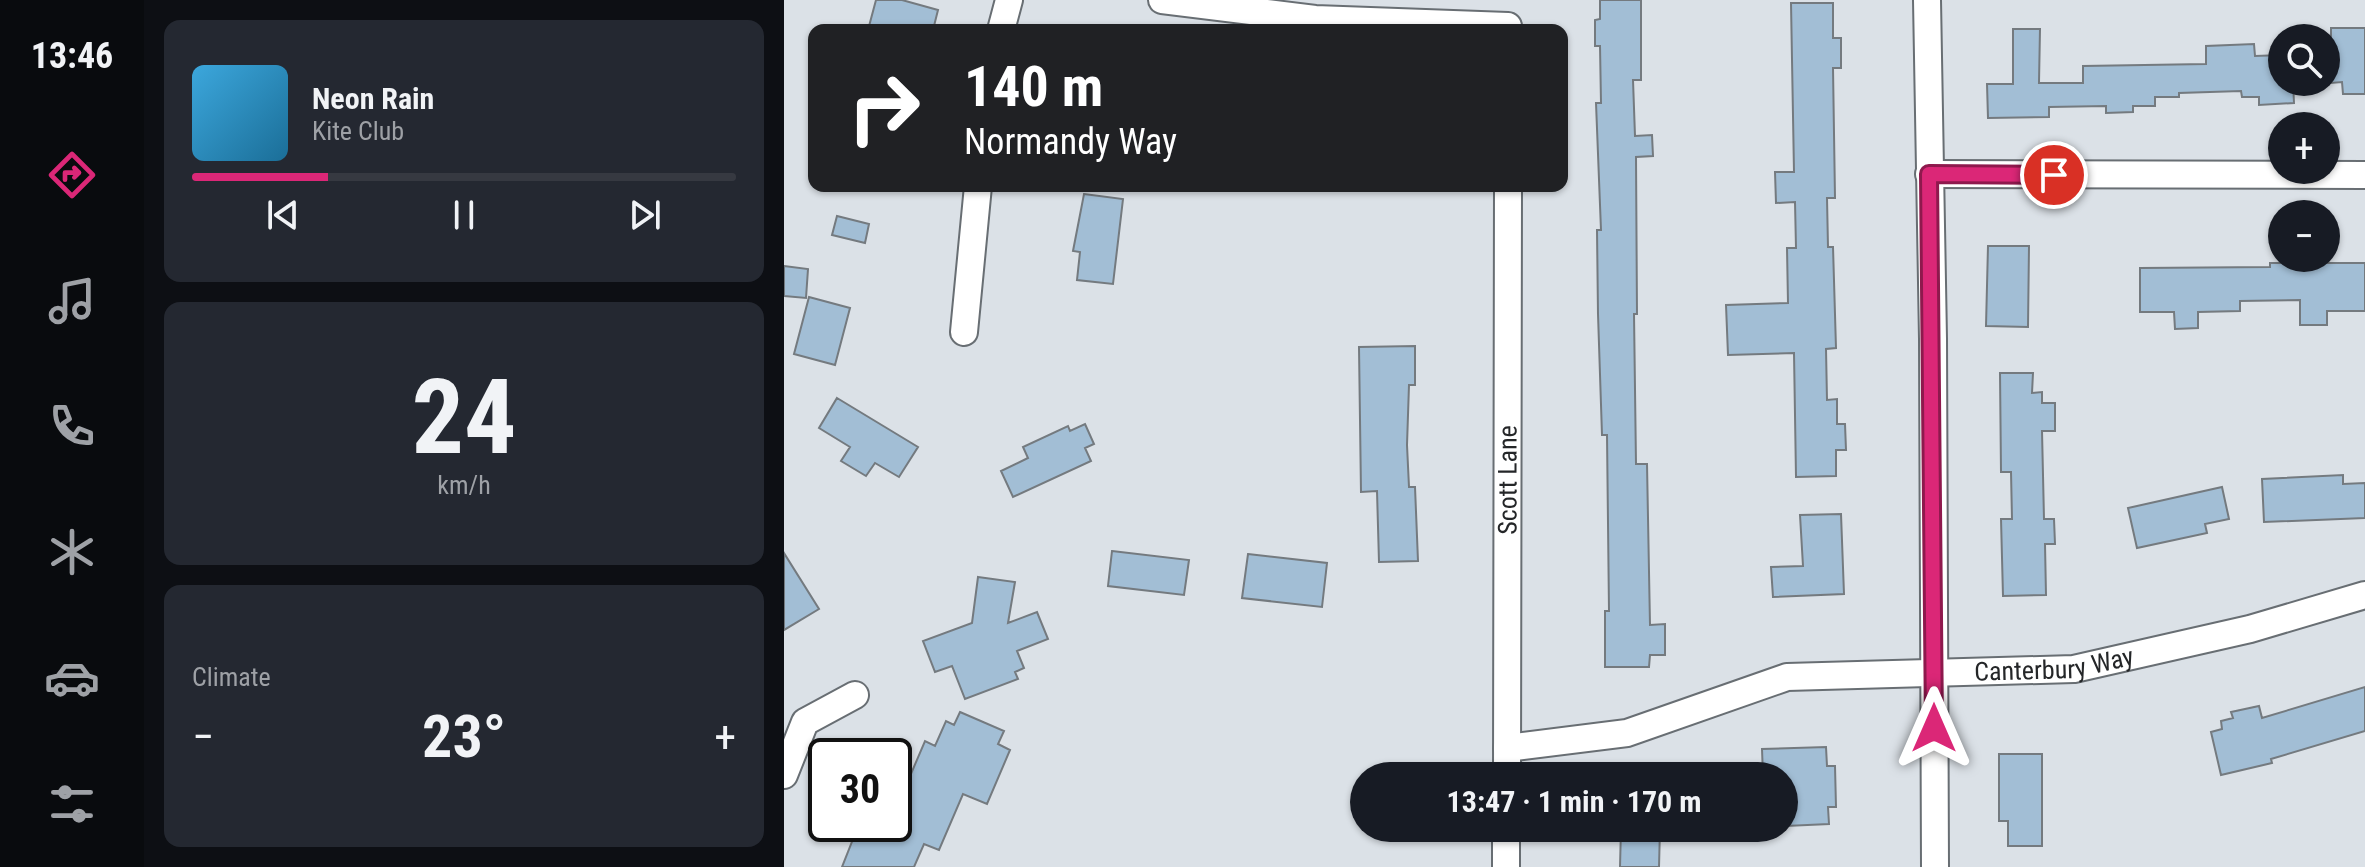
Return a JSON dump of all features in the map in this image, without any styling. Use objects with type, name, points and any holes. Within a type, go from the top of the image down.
[{"type":"street","points":[[1003,24],[1009,0]]},
{"type":"street","points":[[1162,0],[1315,19],[1508,19]]},
{"type":"street","points":[[1927,0],[1935,867]]},
{"type":"street","points":[[1929,174],[2365,175]]},
{"type":"street","points":[[964,332],[977,192]]},
{"type":"street","name":"Scott Lane","points":[[1507,762],[1508,192]]},
{"type":"street","name":"Canterbury Way","points":[[1507,748],[1627,733],[1787,677],[2074,669],[2250,629],[2365,595]]},
{"type":"street","points":[[784,775],[805,722],[855,695]]},
{"type":"street","points":[[1506,842],[1506,867]]},
{"type":"building","points":[[876,0],[902,0],[938,10],[934,24],[870,24]]},
{"type":"building","points":[[1600,0],[1641,0],[1641,80],[1633,80],[1635,136],[1652,135],[1653,156],[1636,157],[1637,314],[1634,314],[1636,464],[1647,464],[1650,625],[1665,624],[1665,655],[1650,655],[1649,667],[1605,667],[1605,611],[1609,611],[1607,435],[1602,435],[1598,314],[1597,230],[1601,230],[1596,103],[1601,103],[1600,46],[1595,46],[1595,20],[1600,19]]},
{"type":"building","points":[[1791,3],[1833,3],[1833,38],[1841,38],[1841,68],[1833,68],[1835,198],[1827,198],[1828,247],[1833,247],[1836,348],[1826,349],[1827,400],[1837,399],[1837,424],[1845,424],[1846,450],[1836,450],[1836,476],[1796,477],[1794,353],[1728,355],[1726,305],[1788,303],[1787,248],[1796,248],[1795,202],[1776,203],[1775,172],[1794,172]]},
{"type":"building","points":[[2340,28],[2365,28],[2365,94],[2343,94]]},
{"type":"building","points":[[2013,29],[2040,29],[2039,83],[2083,83],[2083,66],[2206,64],[2206,46],[2254,44],[2255,56],[2268,56],[2268,96],[2294,96],[2294,103],[2259,105],[2259,97],[2242,97],[2241,91],[2179,93],[2179,97],[2155,97],[2155,106],[2133,106],[2133,112],[2106,113],[2106,106],[2049,107],[2049,117],[1988,118],[1987,84],[2013,84]]},
{"type":"building","points":[[1084,194],[1123,199],[1113,284],[1077,280],[1080,252],[1073,251]]},
{"type":"building","points":[[837,216],[869,224],[865,243],[832,235]]},
{"type":"building","points":[[1988,246],[2029,246],[2028,327],[1986,326]]},
{"type":"building","points":[[2340,263],[2365,263],[2365,311],[2327,311],[2327,325],[2300,325],[2300,300],[2240,301],[2240,311],[2198,312],[2198,328],[2175,329],[2174,312],[2140,312],[2140,268],[2268,267],[2268,272],[2340,272]]},
{"type":"building","points":[[784,266],[808,269],[806,298],[784,296]]},
{"type":"building","points":[[809,297],[850,308],[835,365],[794,354]]},
{"type":"building","points":[[1415,346],[1415,385],[1409,385],[1407,445],[1409,487],[1415,487],[1418,561],[1379,562],[1377,491],[1361,492],[1359,347]]},
{"type":"building","points":[[2000,373],[2033,373],[2032,393],[2042,392],[2042,403],[2055,403],[2055,431],[2042,431],[2044,519],[2054,519],[2055,544],[2045,544],[2046,595],[2003,596],[2001,519],[2012,519],[2011,472],[2001,472]]},
{"type":"building","points":[[837,398],[918,447],[899,477],[875,463],[866,476],[841,461],[850,447],[819,428]]},
{"type":"building","points":[[1085,424],[1094,444],[1085,448],[1091,461],[1013,497],[1001,471],[1028,458],[1023,447],[1068,426],[1070,431]]},
{"type":"building","points":[[2343,475],[2343,484],[2365,483],[2365,518],[2264,522],[2262,479]]},
{"type":"building","points":[[2222,487],[2229,519],[2205,524],[2207,533],[2137,548],[2128,508]]},
{"type":"building","points":[[1841,514],[1844,594],[1773,597],[1771,567],[1803,566],[1800,515]]},
{"type":"building","points":[[1112,551],[1189,560],[1184,595],[1108,586]]},
{"type":"building","points":[[784,553],[819,609],[784,630]]},
{"type":"building","points":[[1248,554],[1327,563],[1322,607],[1242,598]]},
{"type":"building","points":[[978,577],[1015,582],[1008,623],[1037,612],[1048,639],[1017,651],[1024,668],[1015,672],[1018,679],[965,699],[952,666],[935,672],[923,641],[972,623]]},
{"type":"building","points":[[2365,687],[2365,731],[2271,759],[2272,763],[2221,775],[2211,732],[2222,729],[2221,721],[2233,718],[2231,712],[2259,706],[2262,718]]},
{"type":"building","points":[[960,712],[1004,731],[998,744],[1010,750],[987,804],[963,794],[939,850],[924,844],[914,867],[842,867],[852,842],[912,842],[912,772],[925,741],[935,746],[946,721],[954,725]]},
{"type":"building","points":[[1826,747],[1827,766],[1835,766],[1836,807],[1828,807],[1829,824],[1798,825],[1798,762],[1762,762],[1762,749]]},
{"type":"building","points":[[1999,754],[2042,754],[2042,846],[2008,846],[2008,821],[1999,821]]},
{"type":"building","points":[[1621,842],[1660,842],[1659,867],[1620,867]]},
{"type":"route","points":[[1934,728],[1933,339],[1929,174],[2054,175]]}]
